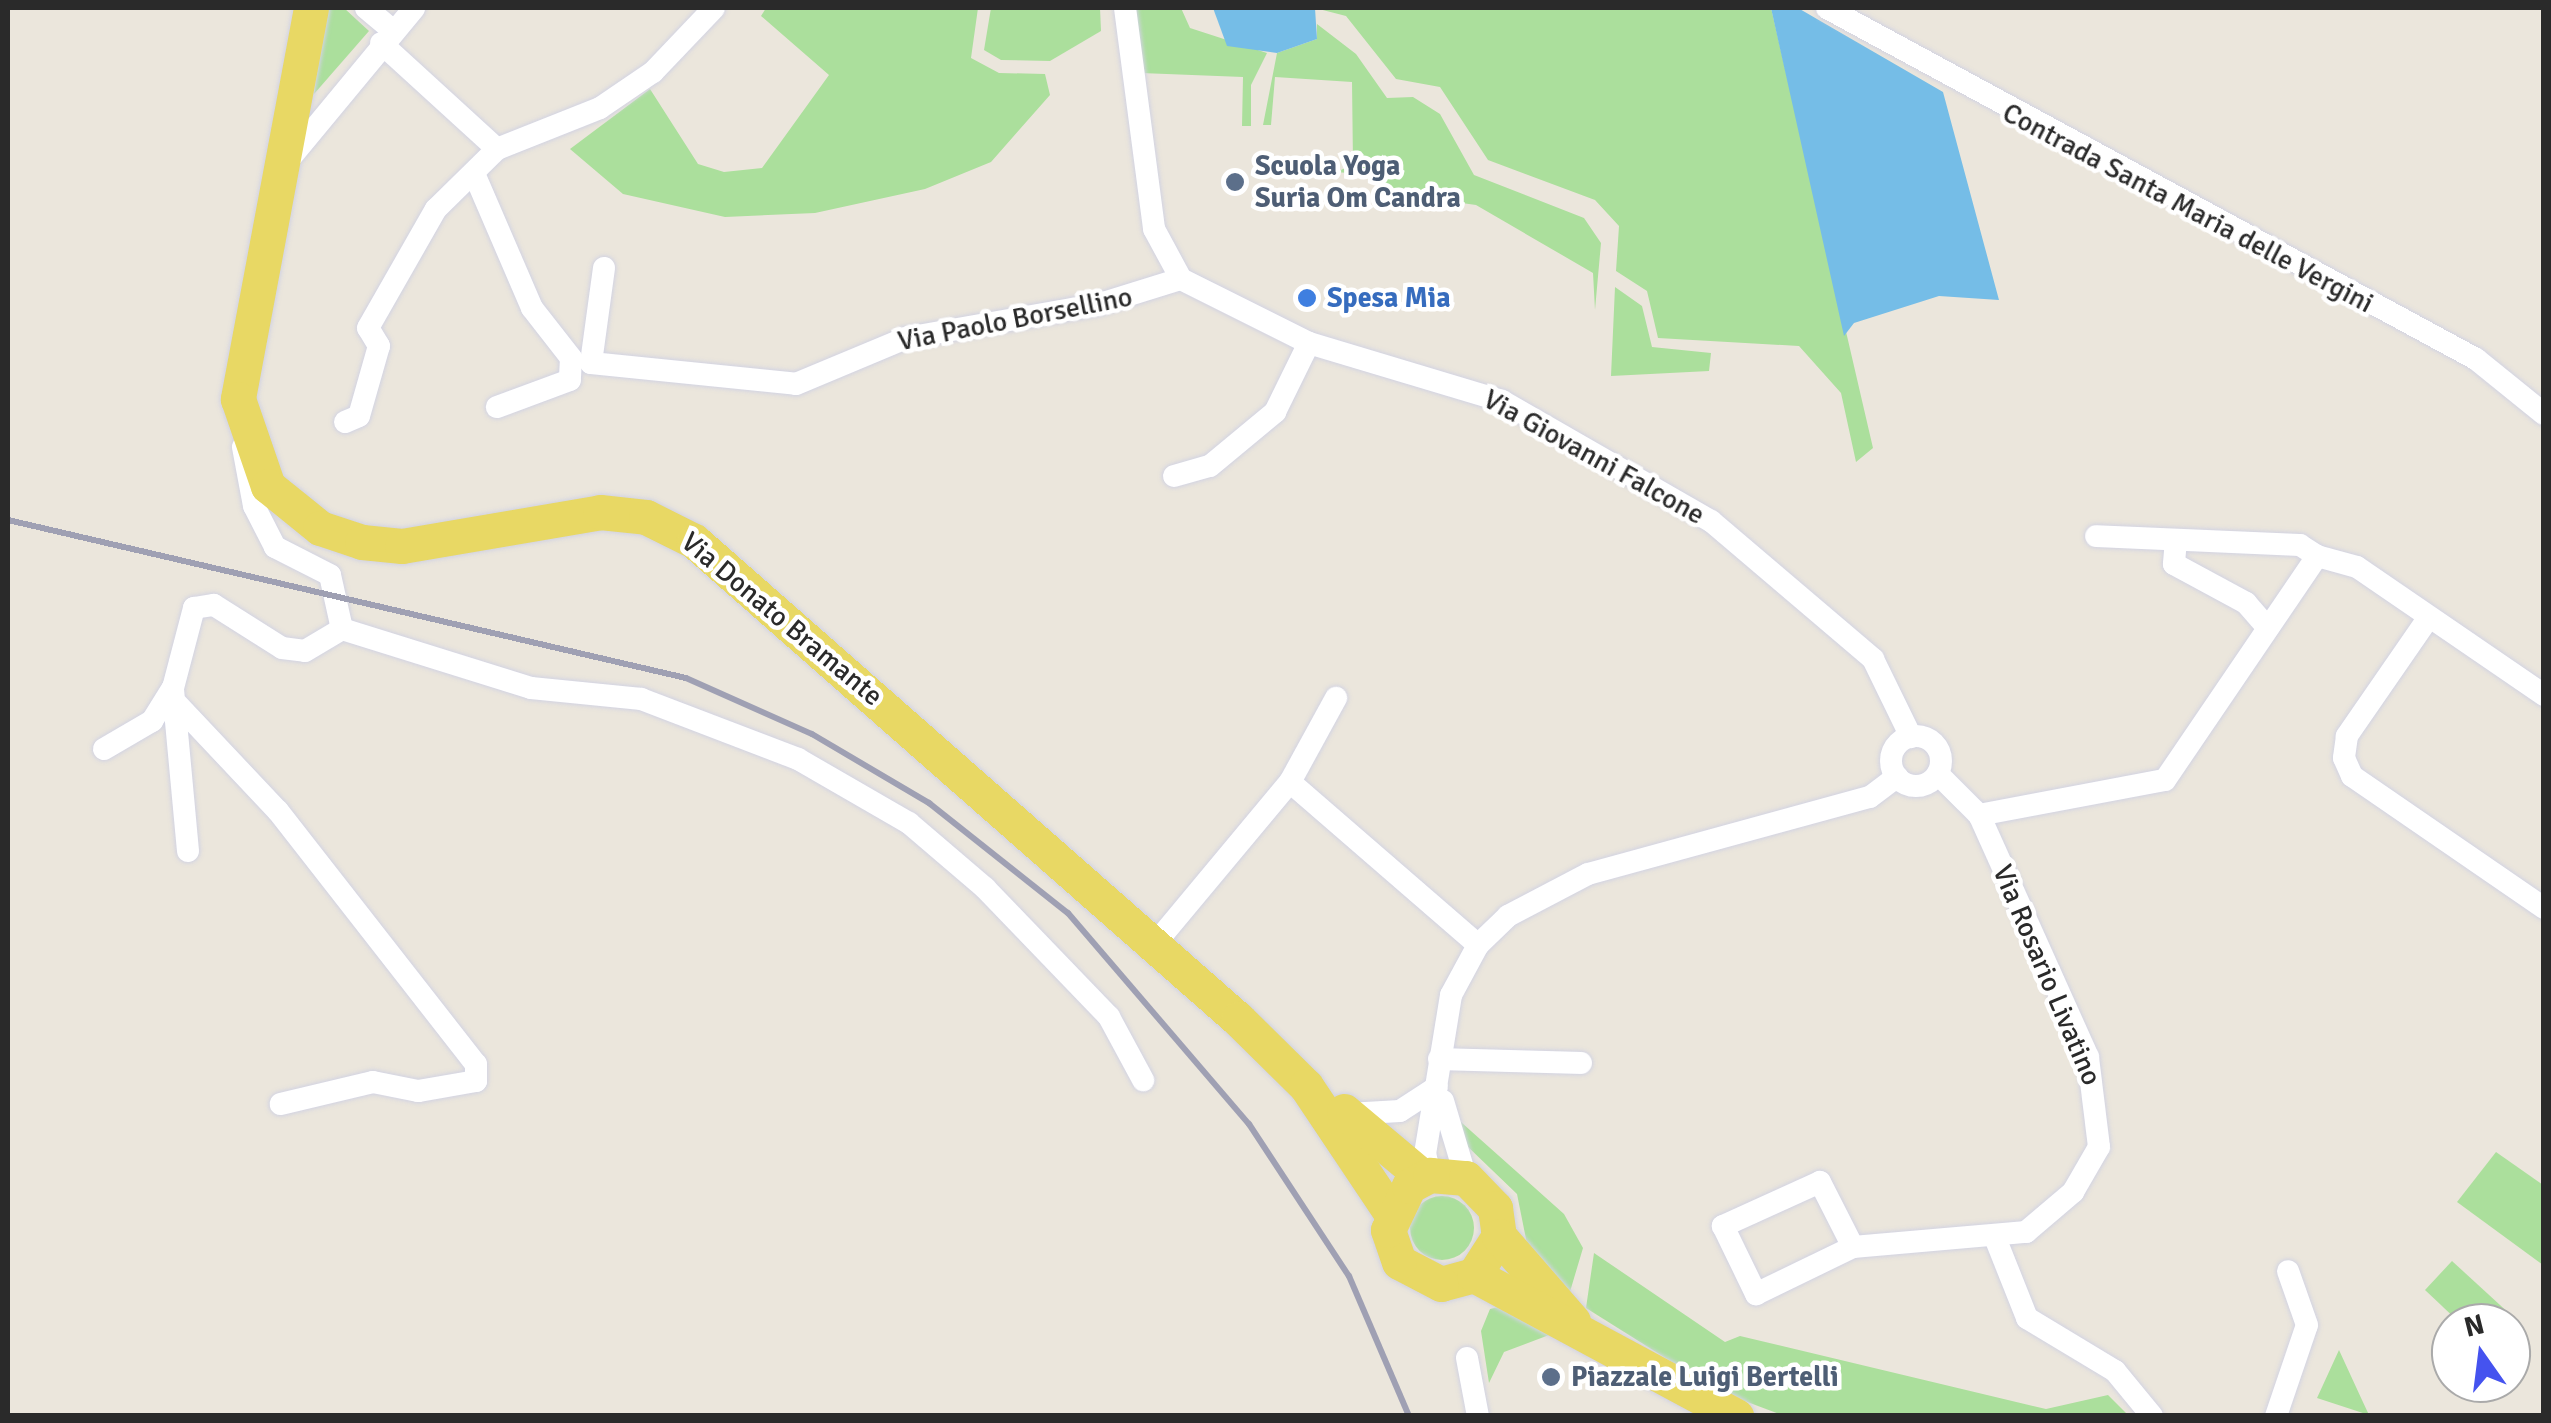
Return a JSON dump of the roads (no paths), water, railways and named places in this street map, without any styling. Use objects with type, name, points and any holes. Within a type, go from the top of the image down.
[{"type":"main road","name":"Via Donato Bramante","points":[[312,8],[244,348],[242,429],[258,470],[288,506],[362,542],[402,546],[600,512],[669,525],[806,634],[1306,1086],[1426,1176]]},
{"type":"main road","name":"Via Donato Bramante","points":[[1306,1086],[1391,1213],[1392,1247],[1412,1274],[1441,1284],[1474,1275],[1573,1320],[1736,1416]]},
{"type":"main road","points":[[1391,1213],[1426,1176],[1466,1178]]},
{"type":"main road","name":"Via Donato Bramante","points":[[1466,1178],[1495,1208],[1498,1236],[1573,1320]]},
{"type":"main road","points":[[1474,1275],[1498,1236]]},
{"type":"street","points":[[366,8],[387,37],[497,149]]},
{"type":"street","points":[[281,168],[414,8]]},
{"type":"street","points":[[345,422],[359,416],[379,346],[368,328],[436,209],[476,178],[497,149],[600,108],[653,72],[714,8]]},
{"type":"street","points":[[1125,8],[1154,229],[1181,279]]},
{"type":"street","name":"Contrada Santa Maria delle Vergini","points":[[1827,8],[2476,359],[2544,414]]},
{"type":"street","points":[[476,178],[532,308],[571,358],[570,380],[497,407]]},
{"type":"street","name":"Via Paolo Borsellino","points":[[604,268],[591,363],[796,384],[906,338],[1100,304],[1181,279]]},
{"type":"street","name":"Via Giovanni Falcone","points":[[1181,279],[1309,343],[1502,400],[1710,521],[1873,659],[1911,737]]},
{"type":"street","points":[[1174,476],[1210,466],[1275,412],[1309,343]]},
{"type":"street","points":[[242,429],[254,506],[275,547],[330,574],[342,629]]},
{"type":"street","points":[[2096,536],[2300,544],[2317,556],[2358,567],[2544,695]]},
{"type":"street","points":[[2176,540],[2174,564],[2246,603],[2268,628]]},
{"type":"street","points":[[1979,815],[2164,780],[2317,556]]},
{"type":"street","points":[[188,851],[175,696],[194,608],[214,605],[282,648],[305,651],[342,629],[531,688],[642,699],[798,759],[909,823],[985,888],[1109,1017],[1143,1080]]},
{"type":"street","points":[[2429,617],[2347,736],[2344,758],[2352,776],[2544,908]]},
{"type":"street","points":[[104,749],[152,720],[175,696]]},
{"type":"street","points":[[175,696],[278,810],[476,1064],[476,1081],[418,1091],[373,1082],[281,1104]]},
{"type":"street","points":[[1154,945],[1290,782],[1336,698]]},
{"type":"street","points":[[1911,737],[1936,747],[1938,774],[1918,786],[1897,777],[1892,753],[1911,737]]},
{"type":"street","name":"Via Rosario Livatino","points":[[1852,1247],[1820,1182],[1724,1226],[1756,1294],[1852,1247],[1996,1240],[2026,1232],[2073,1192],[2099,1147],[2102,1120],[2088,1056],[1979,815],[1938,774]]},
{"type":"street","points":[[1426,1176],[1450,994],[1478,945],[1546,890],[1870,797],[1897,777]]},
{"type":"street","points":[[1290,782],[1478,945]]},
{"type":"street","points":[[1439,1059],[1581,1062]]},
{"type":"street","points":[[1347,1114],[1400,1111],[1437,1087]]},
{"type":"street","points":[[1437,1087],[1466,1178]]},
{"type":"street","points":[[1996,1240],[2027,1318],[2115,1371],[2152,1416]]},
{"type":"street","points":[[2276,1416],[2307,1324],[2288,1271]]},
{"type":"street","points":[[1467,1358],[1478,1416]]},
{"type":"water","points":[[1213,8],[1315,8],[1317,39],[1277,53],[1227,46]]},
{"type":"water","points":[[1771,8],[1798,8],[1943,92],[1999,300],[1939,296],[1854,323],[1844,336]]},
{"type":"railway","points":[[8,520],[686,678],[812,734],[929,803],[1068,913],[1249,1124],[1349,1276],[1409,1416]]},
{"type":"place","name":"Scuola Yoga Suria Om Candra","points":[[1235,182]]},
{"type":"place","name":"Spesa Mia","points":[[1307,298]]},
{"type":"place","name":"Piazzale Luigi Bertelli","points":[[1551,1377]]}]
